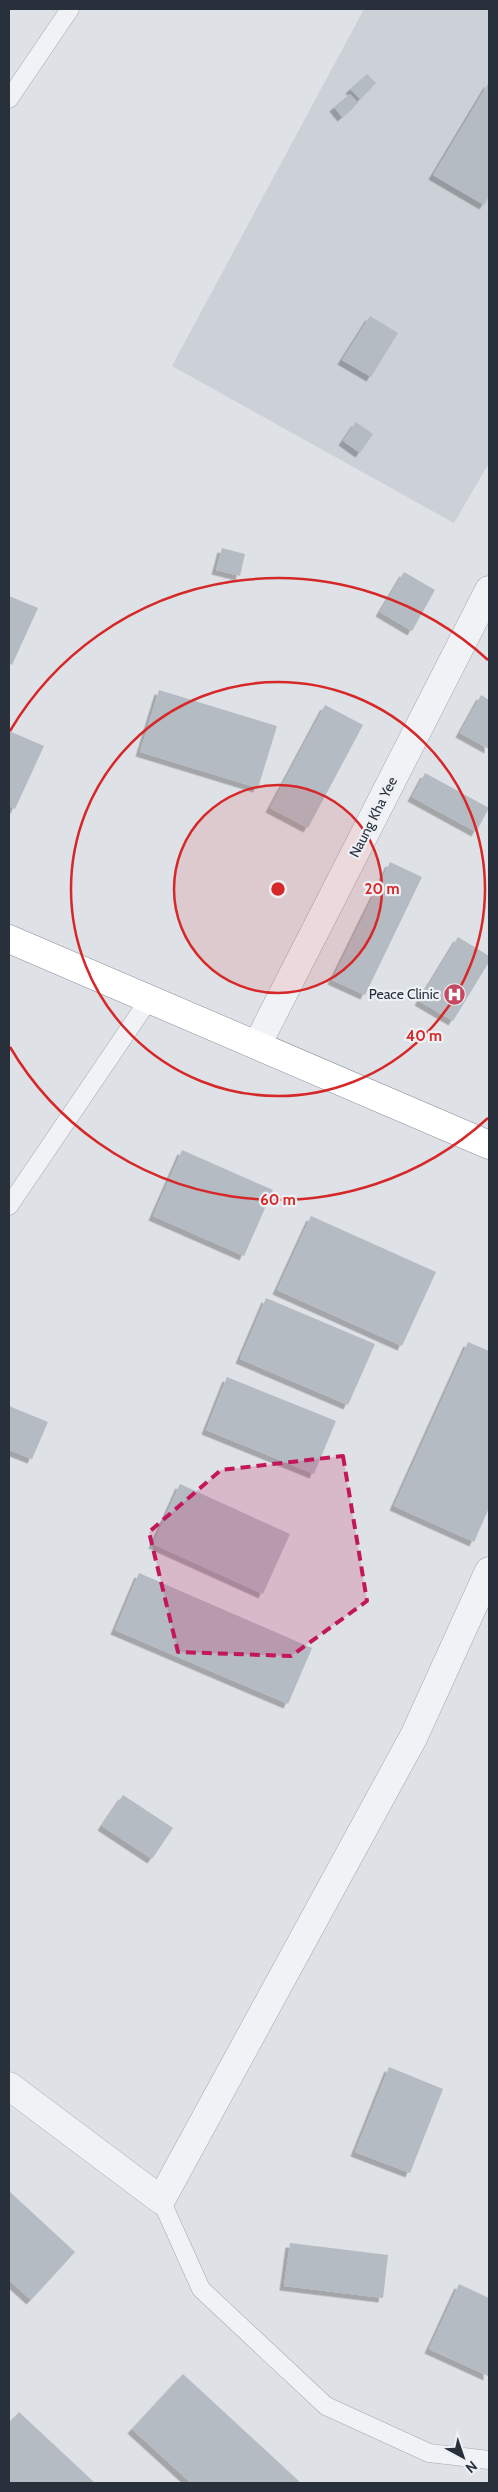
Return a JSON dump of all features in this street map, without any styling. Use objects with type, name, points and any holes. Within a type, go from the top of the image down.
[{"type":"highway","points":[[9,939],[150,998],[489,1146]]},
{"type":"street","name":"Naung Kha Yee","points":[[256,1045],[489,590]]},
{"type":"street","points":[[9,2086],[161,2200],[414,1736],[489,1571]]},
{"type":"lane","points":[[9,99],[70,9]]},
{"type":"lane","points":[[9,1206],[150,998]]},
{"type":"lane","points":[[161,2200],[201,2289],[326,2406],[429,2453],[489,2460]]},
{"type":"highlighted area","points":[[343,1456],[367,1601],[291,1656],[178,1652],[149,1532],[221,1470]]},
{"type":"shaded area","points":[[364,9],[489,9],[489,463],[454,523],[172,366]]},
{"type":"building","points":[[367,74],[376,83],[360,99],[350,89]]},
{"type":"building","points":[[489,82],[489,196],[484,205],[433,175]]},
{"type":"building","points":[[350,94],[358,103],[342,117],[334,107]]},
{"type":"building","points":[[370,316],[398,333],[371,377],[342,360]]},
{"type":"building","points":[[356,422],[373,434],[360,453],[343,441]]},
{"type":"building","points":[[222,548],[245,554],[240,576],[216,570]]},
{"type":"building","points":[[404,572],[435,590],[412,631],[380,612]]},
{"type":"building","points":[[9,596],[38,608],[12,665],[9,663]]},
{"type":"building","points":[[159,690],[277,726],[258,788],[140,752]]},
{"type":"building","points":[[481,695],[489,700],[489,749],[460,733]]},
{"type":"building","points":[[325,705],[363,725],[308,828],[270,808]]},
{"type":"building","points":[[9,731],[44,746],[15,809],[9,806]]},
{"type":"building","points":[[425,773],[489,808],[476,832],[412,797]]},
{"type":"building","points":[[390,862],[422,877],[365,995],[332,980]]},
{"type":"building","points":[[458,937],[489,956],[489,962],[453,1021],[419,1001]]},
{"type":"building","points":[[182,1150],[273,1190],[244,1256],[153,1216]]},
{"type":"building","points":[[311,1216],[436,1272],[402,1346],[277,1290]]},
{"type":"building","points":[[266,1298],[375,1344],[348,1405],[240,1359]]},
{"type":"building","points":[[468,1342],[489,1351],[489,1508],[474,1542],[394,1506]]},
{"type":"building","points":[[227,1377],[336,1421],[314,1474],[206,1430]]},
{"type":"building","points":[[9,1406],[48,1422],[32,1459],[9,1450]]},
{"type":"building","points":[[180,1484],[290,1534],[263,1594],[153,1544]]},
{"type":"building","points":[[139,1573],[312,1648],[288,1704],[115,1630]]},
{"type":"building","points":[[123,1795],[173,1828],[152,1859],[102,1826]]},
{"type":"building","points":[[389,2067],[443,2089],[410,2173],[355,2152]]},
{"type":"building","points":[[9,2191],[75,2252],[31,2300],[9,2280]]},
{"type":"building","points":[[290,2243],[388,2255],[383,2298],[284,2286]]},
{"type":"building","points":[[459,2284],[489,2298],[488,2376],[429,2349]]},
{"type":"building","points":[[183,2374],[301,2483],[191,2483],[132,2429]]},
{"type":"building","points":[[19,2412],[95,2483],[9,2483],[9,2423]]},
{"type":"place","name":"Peace Clinic","points":[[455,994]]}]
